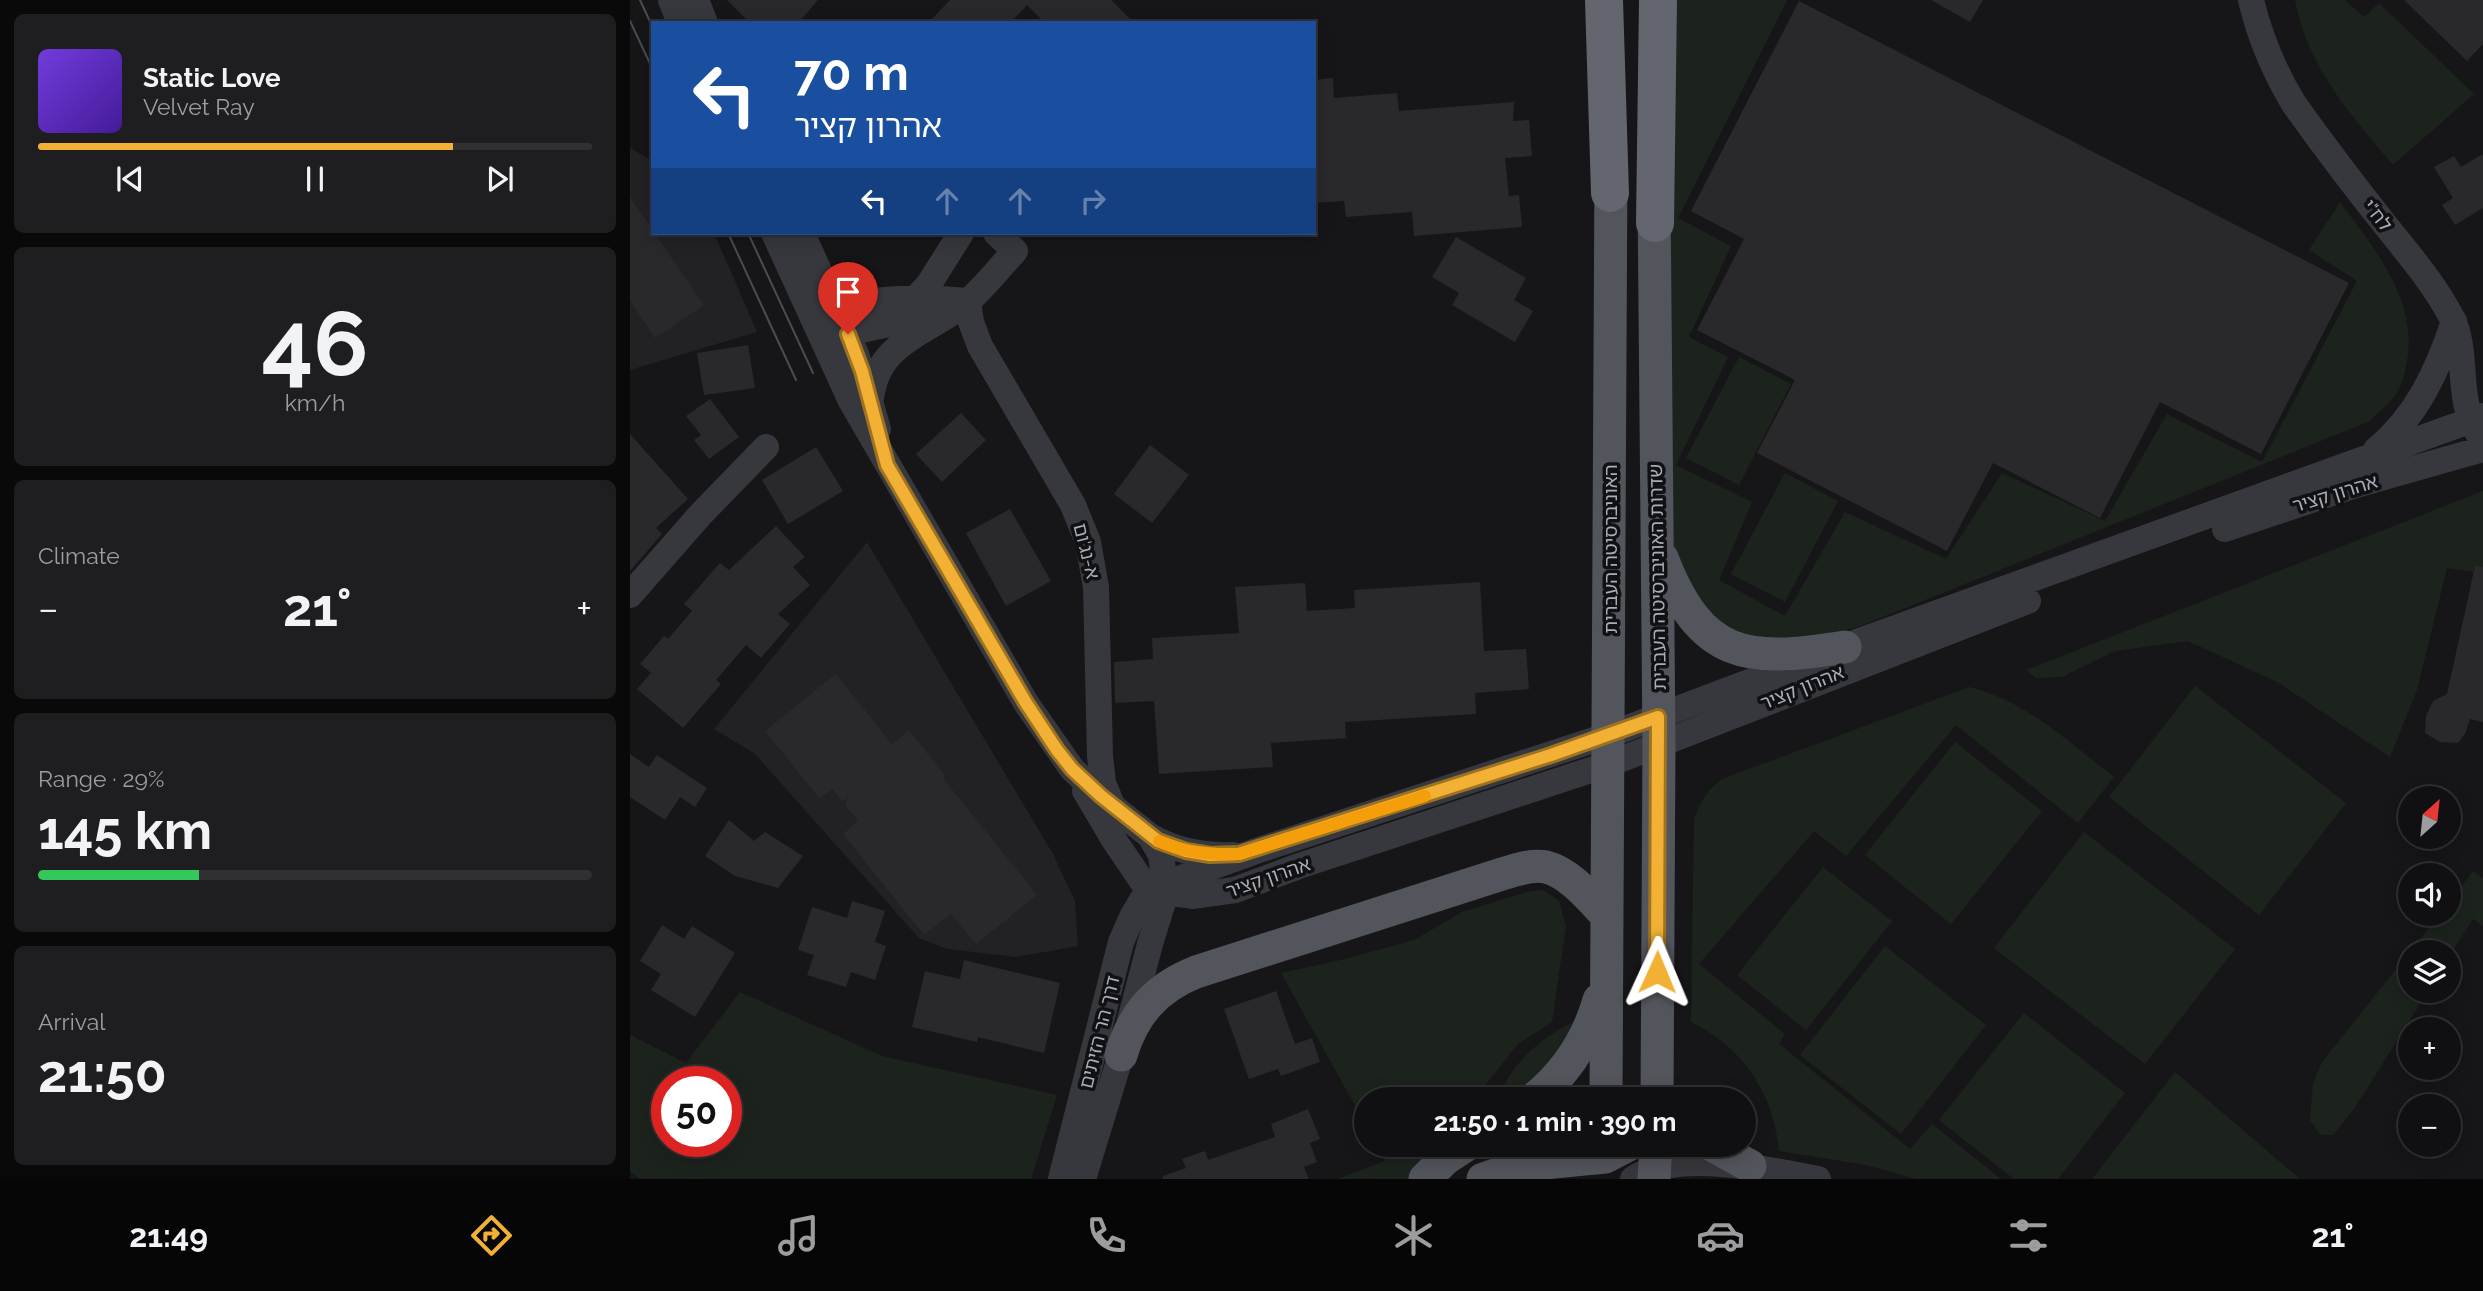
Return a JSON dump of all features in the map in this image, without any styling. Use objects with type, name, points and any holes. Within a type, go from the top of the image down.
[{"type":"highway","points":[[1604,0],[1610,192]]},
{"type":"highway","points":[[1655,223],[1658,0]]},
{"type":"main road","name":"האוניברסיטה העברית","points":[[1606,1087],[1610,192],[1618,0]]},
{"type":"main road","points":[[1645,0],[1655,223]]},
{"type":"main road","name":"שדרות האוניברסיטה העברית","points":[[1655,223],[1659,731],[1657,1087]]},
{"type":"main road","points":[[1656,543],[1669,576],[1688,611],[1702,629],[1718,641],[1747,652],[1769,655],[1799,654],[1845,647]]},
{"type":"main road","points":[[1121,1055],[1140,1013],[1154,997],[1177,981],[1196,972],[1502,874],[1539,867],[1555,870],[1572,882],[1607,916]]},
{"type":"main road","points":[[1546,1087],[1583,1042],[1594,1019],[1607,967]]},
{"type":"main road","points":[[1657,1052],[1667,1087]]},
{"type":"main road","points":[[1425,1179],[1448,1157]]},
{"type":"main road","points":[[1734,1157],[1750,1166]]},
{"type":"main road","points":[[1483,1179],[1524,1165],[1630,1162]]},
{"type":"street","points":[[671,0],[679,21]]},
{"type":"street","points":[[696,0],[704,21]]},
{"type":"street","name":"לח\"י","points":[[2251,0],[2264,47],[2294,104],[2427,277],[2454,321],[2459,336],[2465,392],[2479,425]]},
{"type":"street","points":[[775,235],[851,401],[1026,703],[1072,769],[1114,840],[1159,889]]},
{"type":"street","points":[[803,235],[856,354],[887,465]]},
{"type":"street","points":[[916,298],[929,285],[960,235]]},
{"type":"street","points":[[843,323],[868,328],[940,320],[969,312],[1005,242]]},
{"type":"street","points":[[820,331],[843,323],[874,301],[916,298],[969,312]]},
{"type":"street","name":"א-נג'ום","points":[[969,312],[988,361],[1073,505],[1088,542],[1095,572],[1100,756],[1103,783],[1112,806]]},
{"type":"street","points":[[871,401],[876,374],[887,358],[911,338],[940,320]]},
{"type":"street","points":[[2347,466],[2376,450],[2409,416],[2430,382],[2454,321]]},
{"type":"street","name":"אהרון קציר","points":[[1659,731],[1845,647],[2347,466],[2479,425]]},
{"type":"street","points":[[630,594],[701,514],[766,447]]},
{"type":"street","name":"אהרון קציר","points":[[1159,889],[1206,896],[1235,890],[1609,749],[1877,658],[2274,512],[2483,449]]},
{"type":"street","name":"אהרון קציר","points":[[1159,889],[1259,850],[1609,749]]},
{"type":"street","points":[[1072,769],[1150,836],[1175,848],[1210,855],[1259,850]]},
{"type":"street","points":[[1150,836],[1161,855],[1159,889]]},
{"type":"street","name":"דרך הר הזיתים","points":[[1083,1179],[1121,1055],[1159,889]]},
{"type":"street","name":"דרך הר הזיתים","points":[[1061,1179],[1121,942],[1132,917],[1159,889]]},
{"type":"street","points":[[1630,1162],[1750,1166],[1818,1179]]},
{"type":"shaded area","points":[[1671,0],[1787,0],[1678,218],[1731,246],[1689,337],[1728,357],[1676,465],[1752,502],[1719,580],[1785,616],[1845,512],[1946,559],[2002,473],[2105,521],[2167,414],[2262,462],[2357,281],[2309,250],[2340,202],[2380,258],[2407,320],[2409,343],[2405,372],[2398,391],[2368,422],[1858,627],[1795,641],[1756,643],[1704,616],[1671,558]]},
{"type":"shaded area","points":[[2295,0],[2345,0],[2364,17],[2379,3],[2474,94],[2393,165],[2361,127],[2320,69],[2301,25]]},
{"type":"shaded area","points":[[630,148],[651,160],[651,235],[715,235],[757,332],[630,370]]},
{"type":"shaded area","points":[[1739,357],[1791,384],[1739,485],[1686,458]]},
{"type":"shaded area","points":[[1785,473],[1838,501],[1785,602],[1731,574]]},
{"type":"shaded area","points":[[2483,491],[2483,573],[2447,568],[2417,690],[2390,757],[2279,683],[2188,641],[2115,651],[2062,677],[2036,678],[2026,670]]},
{"type":"shaded area","points":[[867,542],[1053,854],[1075,901],[1078,946],[1016,957],[947,949],[919,938],[754,753],[714,729]]},
{"type":"shaded area","points":[[2195,686],[2346,803],[2259,915],[2109,797]]},
{"type":"shaded area","points":[[1969,687],[1989,693],[2028,712],[2114,777],[2078,823],[1956,725],[1846,856],[1814,831],[1699,964],[1785,1034],[1779,1044],[1910,1149],[1932,1124],[2001,1179],[1916,1179],[1866,1165],[1779,1151],[1770,1110],[1753,1074],[1726,1045],[1691,1022],[1694,818],[1705,796],[1722,779]]},
{"type":"shaded area","points":[[1955,742],[2042,811],[1951,924],[1865,855]]},
{"type":"shaded area","points":[[2084,832],[2235,949],[2145,1064],[1994,948]]},
{"type":"shaded area","points":[[1823,867],[1892,921],[1806,1030],[1737,975]]},
{"type":"shaded area","points":[[2473,871],[2483,878],[2483,926],[2473,919],[2460,940],[2419,940],[2430,926],[2461,926],[2461,886]]},
{"type":"shaded area","points":[[1543,890],[1559,901],[1566,926],[1552,1022],[1518,1044],[1486,1087],[1354,1087],[1354,1104],[1281,973],[1414,940],[1462,912],[1527,892]]},
{"type":"shaded area","points":[[1885,946],[1986,1025],[1901,1134],[1800,1055]]},
{"type":"shaded area","points":[[2398,967],[2398,1003],[2420,1003],[2412,1017],[2398,1017],[2398,1039],[2354,1109],[2333,1135],[2321,1135],[2310,1121],[2313,1083],[2322,1062]]},
{"type":"shaded area","points":[[740,992],[882,1056],[1057,1095],[1031,1179],[641,1179],[630,1172],[630,1035],[686,1063]]},
{"type":"shaded area","points":[[2024,1013],[2125,1093],[2058,1179],[2014,1179],[1939,1120]]},
{"type":"shaded area","points":[[1588,1016],[1534,1087],[1503,1087],[1533,1048],[1573,1022]]},
{"type":"shaded area","points":[[2175,1072],[2300,1179],[2092,1179]]},
{"type":"shaded area","points":[[1383,1157],[1424,1157],[1412,1179],[1338,1179],[1385,1161]]},
{"type":"building","points":[[727,0],[818,0],[800,21],[748,21]]},
{"type":"building","points":[[950,0],[1111,0],[1132,21],[1043,21],[1027,5],[1012,21],[930,21]]},
{"type":"building","points":[[1931,0],[1983,0],[1970,22]]},
{"type":"building","points":[[2404,0],[2483,0],[2483,44],[2467,61]]},
{"type":"building","points":[[1799,1],[2349,283],[2261,454],[2160,402],[2100,518],[1993,463],[1947,551],[1757,453],[1795,380],[1697,330],[1744,239],[1691,211]]},
{"type":"building","points":[[1333,78],[1334,98],[1397,93],[1399,111],[1514,102],[1513,121],[1529,120],[1532,156],[1505,158],[1509,196],[1519,195],[1522,227],[1414,236],[1412,212],[1346,217],[1344,201],[1316,203],[1316,80]]},
{"type":"building","points":[[2483,154],[2483,208],[2455,225],[2442,205],[2453,198],[2434,167],[2454,156],[2461,167]]},
{"type":"building","points":[[630,197],[651,228],[651,235],[656,235],[704,305],[655,338],[630,301]]},
{"type":"building","points":[[1456,237],[1526,278],[1514,300],[1533,311],[1515,342],[1452,305],[1459,293],[1432,277]]},
{"type":"building","points":[[748,345],[755,388],[704,395],[697,353]]},
{"type":"building","points":[[710,399],[739,437],[709,459],[694,440],[701,435],[686,416]]},
{"type":"building","points":[[961,413],[986,440],[942,482],[916,454]]},
{"type":"building","points":[[630,434],[688,499],[656,528],[662,534],[630,571]]},
{"type":"building","points":[[1150,445],[1189,475],[1152,523],[1114,494]]},
{"type":"building","points":[[816,447],[843,491],[788,524],[762,480]]},
{"type":"building","points":[[1010,509],[1051,581],[1006,606],[966,533]]},
{"type":"building","points":[[776,526],[805,557],[793,567],[810,585],[778,614],[790,624],[761,658],[746,645],[716,680],[721,684],[683,728],[637,689],[651,673],[640,664],[664,636],[668,639],[692,611],[684,604],[720,563],[729,570]]},
{"type":"building","points":[[2475,566],[2483,567],[2483,722],[2470,719],[2466,732],[2458,743],[2440,742],[2425,733],[2426,716],[2433,701],[2447,694]]},
{"type":"building","points":[[1480,582],[1484,651],[1526,649],[1529,689],[1475,693],[1476,714],[1345,722],[1346,738],[1271,743],[1273,767],[1159,774],[1154,701],[1115,703],[1114,662],[1153,659],[1152,638],[1239,633],[1235,587],[1305,583],[1307,611],[1355,608],[1354,590]]},
{"type":"building","points":[[836,674],[892,744],[909,730],[945,776],[943,778],[1037,895],[976,944],[951,914],[924,935],[843,834],[858,821],[845,805],[848,795],[843,802],[832,789],[820,799],[765,731]]},
{"type":"building","points":[[630,754],[649,767],[657,755],[707,788],[695,807],[680,797],[665,820],[630,797]]},
{"type":"building","points":[[729,820],[754,841],[765,832],[803,856],[778,888],[735,876],[705,856]]},
{"type":"building","points":[[852,901],[885,911],[875,942],[886,946],[875,980],[851,972],[846,987],[807,975],[814,955],[798,950],[812,907],[847,918]]},
{"type":"building","points":[[662,925],[684,939],[692,926],[735,953],[695,1017],[651,990],[661,974],[640,961]]},
{"type":"building","points":[[964,960],[1060,983],[1044,1053],[978,1037],[977,1042],[912,1027],[925,971],[960,979]]},
{"type":"building","points":[[1276,991],[1295,1044],[1312,1038],[1320,1062],[1281,1076],[1278,1069],[1249,1079],[1224,1009]]},
{"type":"building","points":[[1308,1109],[1320,1139],[1310,1143],[1317,1162],[1304,1167],[1309,1179],[1163,1179],[1163,1176],[1186,1168],[1182,1159],[1205,1151],[1208,1160],[1275,1137],[1271,1124]]},
{"type":"tram line","points":[[640,0],[651,24]]},
{"type":"tram line","points":[[630,21],[651,66]]},
{"type":"tram line","points":[[729,235],[796,380]]},
{"type":"tram line","points":[[749,235],[813,373]]},
{"type":"slow traffic","points":[[1159,841],[1175,848],[1210,855],[1239,854],[1259,850],[1425,796]]},
{"type":"route","points":[[848,334],[871,401],[887,465],[1026,703],[1072,769],[1150,836],[1175,848],[1210,855],[1259,850],[1551,755],[1658,717],[1657,972]]}]
